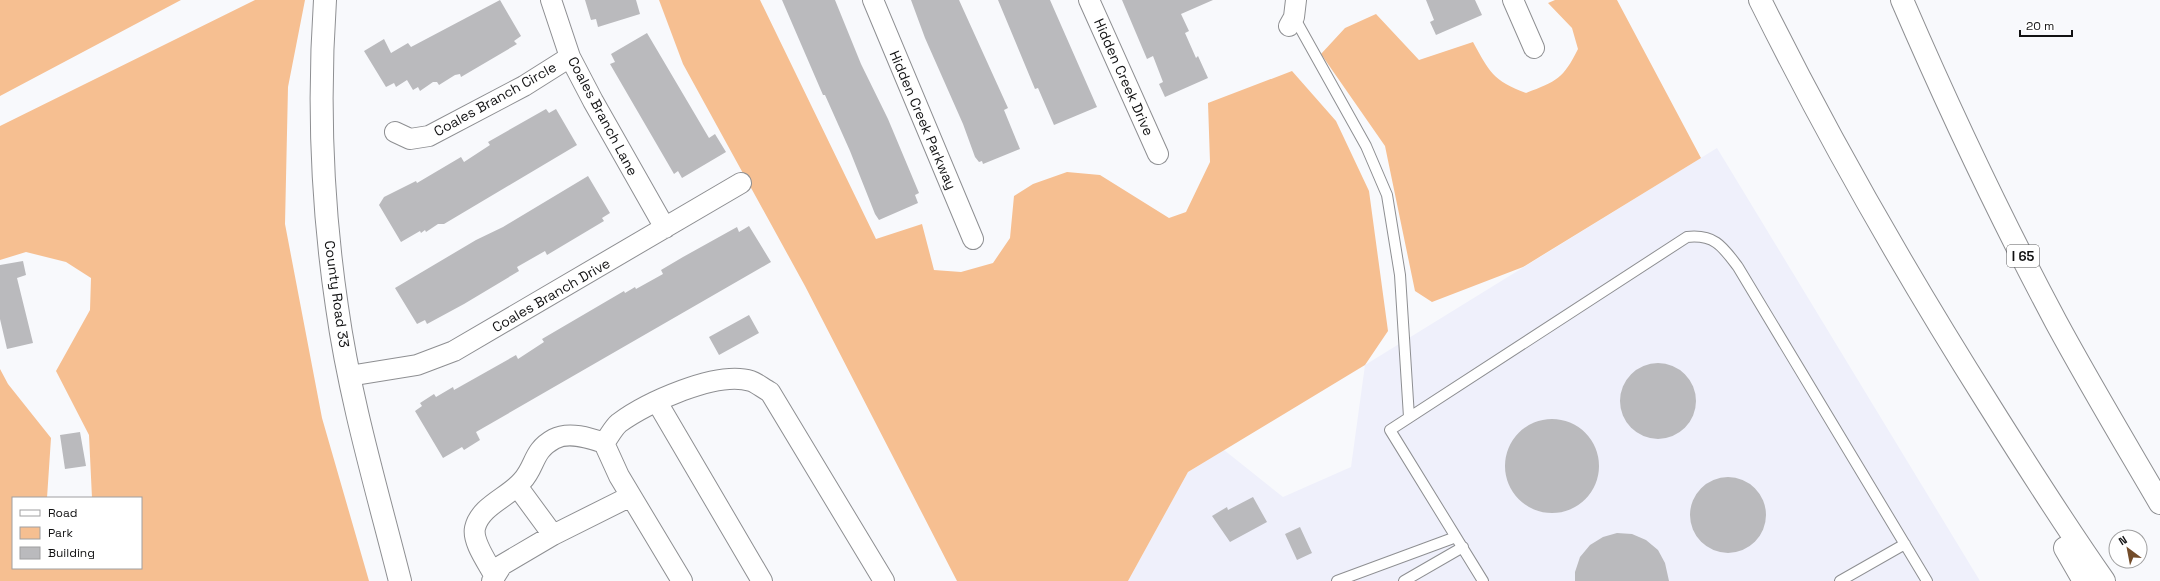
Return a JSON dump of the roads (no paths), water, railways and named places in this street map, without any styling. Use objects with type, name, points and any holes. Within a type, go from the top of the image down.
[{"type":"main road","name":"County Road 33","points":[[325,0],[322,132],[327,220],[337,307],[349,376],[400,581]]},
{"type":"main road","points":[[1760,0],[1846,167],[1928,309],[1981,407],[2084,581]]},
{"type":"main road","name":"I 65","points":[[1902,0],[1932,70],[1985,182],[2056,321],[2160,503]]},
{"type":"main road","points":[[1928,309],[2047,498],[2104,581]]},
{"type":"street","name":"Coales Branch Lane","points":[[551,0],[570,57],[593,101],[665,228]]},
{"type":"street","name":"Hidden Creek Parkway","points":[[872,0],[973,240]]},
{"type":"street","name":"Hidden Creek Drive","points":[[1089,0],[1158,154]]},
{"type":"street","points":[[1513,0],[1534,48]]},
{"type":"street","name":"Coales Branch Circle","points":[[395,132],[410,139],[429,136],[524,86],[570,57]]},
{"type":"street","name":"Coales Branch Drive","points":[[349,376],[417,365],[454,351],[741,183]]},
{"type":"street","points":[[604,443],[617,424],[683,389],[724,380],[751,381],[770,392],[884,581]]},
{"type":"street","points":[[657,402],[762,581]]},
{"type":"street","points":[[493,578],[478,543],[475,530],[478,518],[522,481],[542,447],[556,438],[584,435],[604,443],[619,476],[680,580]]},
{"type":"street","points":[[517,486],[553,536]]},
{"type":"street","points":[[493,578],[502,565],[553,536],[631,496]]},
{"type":"lane","points":[[1293,14],[1366,146],[1387,195],[1400,275],[1409,417]]},
{"type":"lane","points":[[1483,581],[1390,430],[1687,237],[1699,236],[1720,244],[1738,267],[1927,581]]},
{"type":"lane","points":[[1337,581],[1456,537]]},
{"type":"lane","points":[[1840,581],[1905,544]]},
{"type":"lane","points":[[1404,581],[1462,547]]}]
